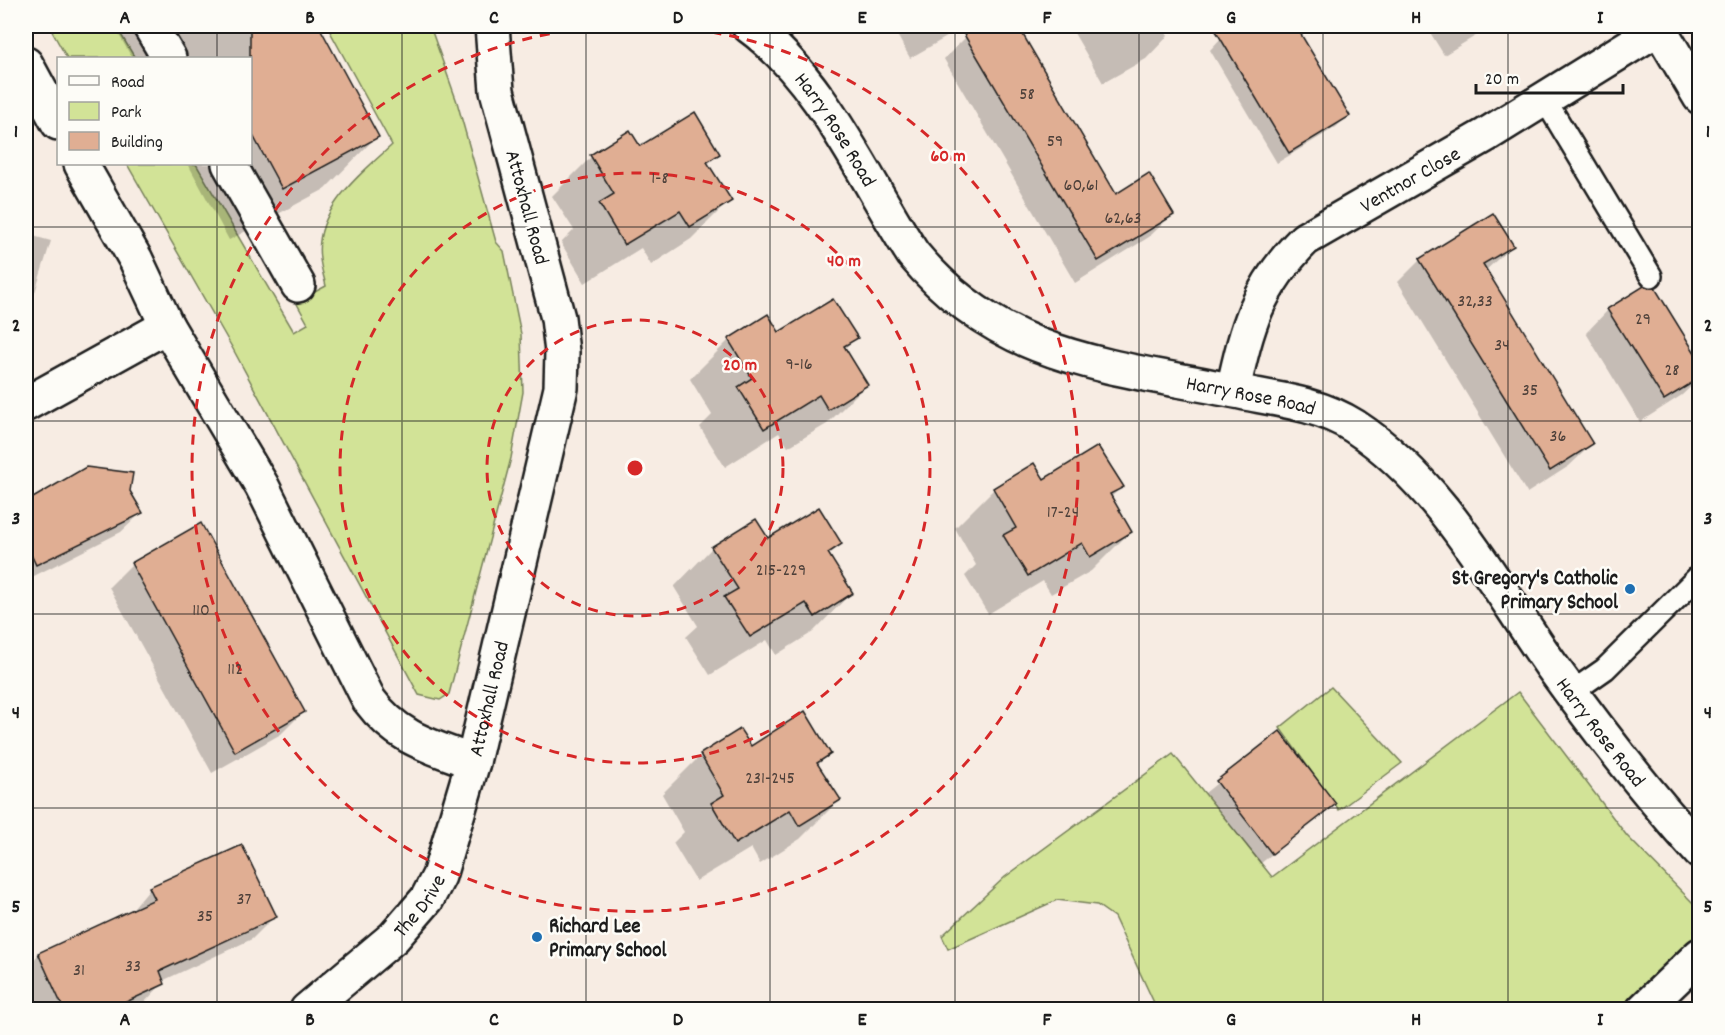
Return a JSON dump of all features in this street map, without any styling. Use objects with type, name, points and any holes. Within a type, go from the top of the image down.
[{"type":"street","points":[[150,26],[168,57]]},
{"type":"street","name":"Attoxhall Road","points":[[82,165],[136,260],[167,326],[262,486],[369,700],[382,717],[414,740],[473,762],[558,399],[562,352],[558,318],[497,91],[492,26]]},
{"type":"street","name":"Harry Rose Road","points":[[749,26],[777,51],[810,90],[914,254],[937,280],[979,316],[1005,332],[1056,352],[1309,406],[1352,425],[1396,457],[1451,521],[1572,692],[1665,813],[1700,852]]},
{"type":"street","name":"Ventnor Close","points":[[1233,390],[1247,328],[1262,293],[1284,260],[1305,239],[1660,27],[1700,97]]},
{"type":"street","points":[[26,64],[57,121]]},
{"type":"street","points":[[230,165],[298,285]]},
{"type":"street","points":[[26,404],[167,326]]},
{"type":"street","name":"The Drive","points":[[307,1010],[394,937],[427,899],[439,876],[473,762]]},
{"type":"street","points":[[1643,1010],[1700,955]]},
{"type":"lane","points":[[1544,98],[1651,276]]},
{"type":"lane","points":[[1572,692],[1605,669],[1700,575]]},
{"type":"green space","points":[[49,26],[116,26],[134,57],[66,57]]},
{"type":"green space","points":[[327,26],[430,26],[457,102],[496,242],[504,251],[521,334],[523,392],[511,458],[449,694],[440,700],[419,695],[233,349],[128,165],[197,165],[294,332],[308,324],[296,302],[326,286],[320,259],[320,241],[324,225],[332,209],[354,181],[392,145]]},
{"type":"green space","points":[[1331,687],[1402,763],[1339,810],[1280,728]]},
{"type":"green space","points":[[1518,692],[1627,836],[1697,907],[1693,947],[1632,1010],[1157,1009],[1114,917],[1097,905],[1057,900],[948,949],[942,936],[1005,877],[1173,754],[1272,877]]},
{"type":"building","points":[[250,26],[319,26],[379,137],[282,189],[252,134],[252,57],[250,57]]},
{"type":"building","points":[[959,26],[1018,26],[1116,194],[1149,173],[1174,215],[1098,261]]},
{"type":"building","points":[[1213,26],[1296,26],[1350,116],[1289,153]]},
{"type":"building","points":[[695,112],[720,154],[707,162],[732,201],[690,227],[680,211],[624,245],[599,203],[614,194],[590,155],[630,130],[640,146]]},
{"type":"building","points":[[1493,213],[1514,246],[1483,264],[1593,444],[1550,471],[1419,259]]},
{"type":"building","points":[[1644,286],[1655,288],[1700,361],[1700,378],[1664,400],[1607,309]]},
{"type":"building","points":[[833,299],[858,338],[844,346],[868,385],[828,410],[819,395],[764,429],[738,387],[752,378],[728,339],[768,314],[779,332]]},
{"type":"building","points":[[1098,446],[1124,487],[1110,494],[1132,532],[1090,557],[1082,543],[1028,576],[1003,535],[1016,528],[993,488],[1034,463],[1044,479]]},
{"type":"building","points":[[86,467],[133,473],[130,491],[143,513],[36,565],[26,544],[26,502]]},
{"type":"building","points":[[819,507],[842,544],[828,553],[853,593],[815,617],[806,603],[750,637],[724,597],[738,589],[711,547],[756,519],[768,538]]},
{"type":"building","points":[[201,523],[305,712],[235,752],[131,563]]},
{"type":"building","points":[[805,711],[831,754],[817,763],[841,800],[799,826],[790,810],[735,844],[711,803],[724,795],[700,754],[740,729],[751,746]]},
{"type":"building","points":[[1280,731],[1336,804],[1272,854],[1216,781]]},
{"type":"building","points":[[242,845],[277,917],[160,971],[165,984],[109,1010],[64,1010],[38,953],[155,899],[149,887]]},
{"type":"place","name":"St Gregory's Catholic Primary School","points":[[1630,589]]},
{"type":"place","name":"Richard Lee Primary School","points":[[537,937]]}]
